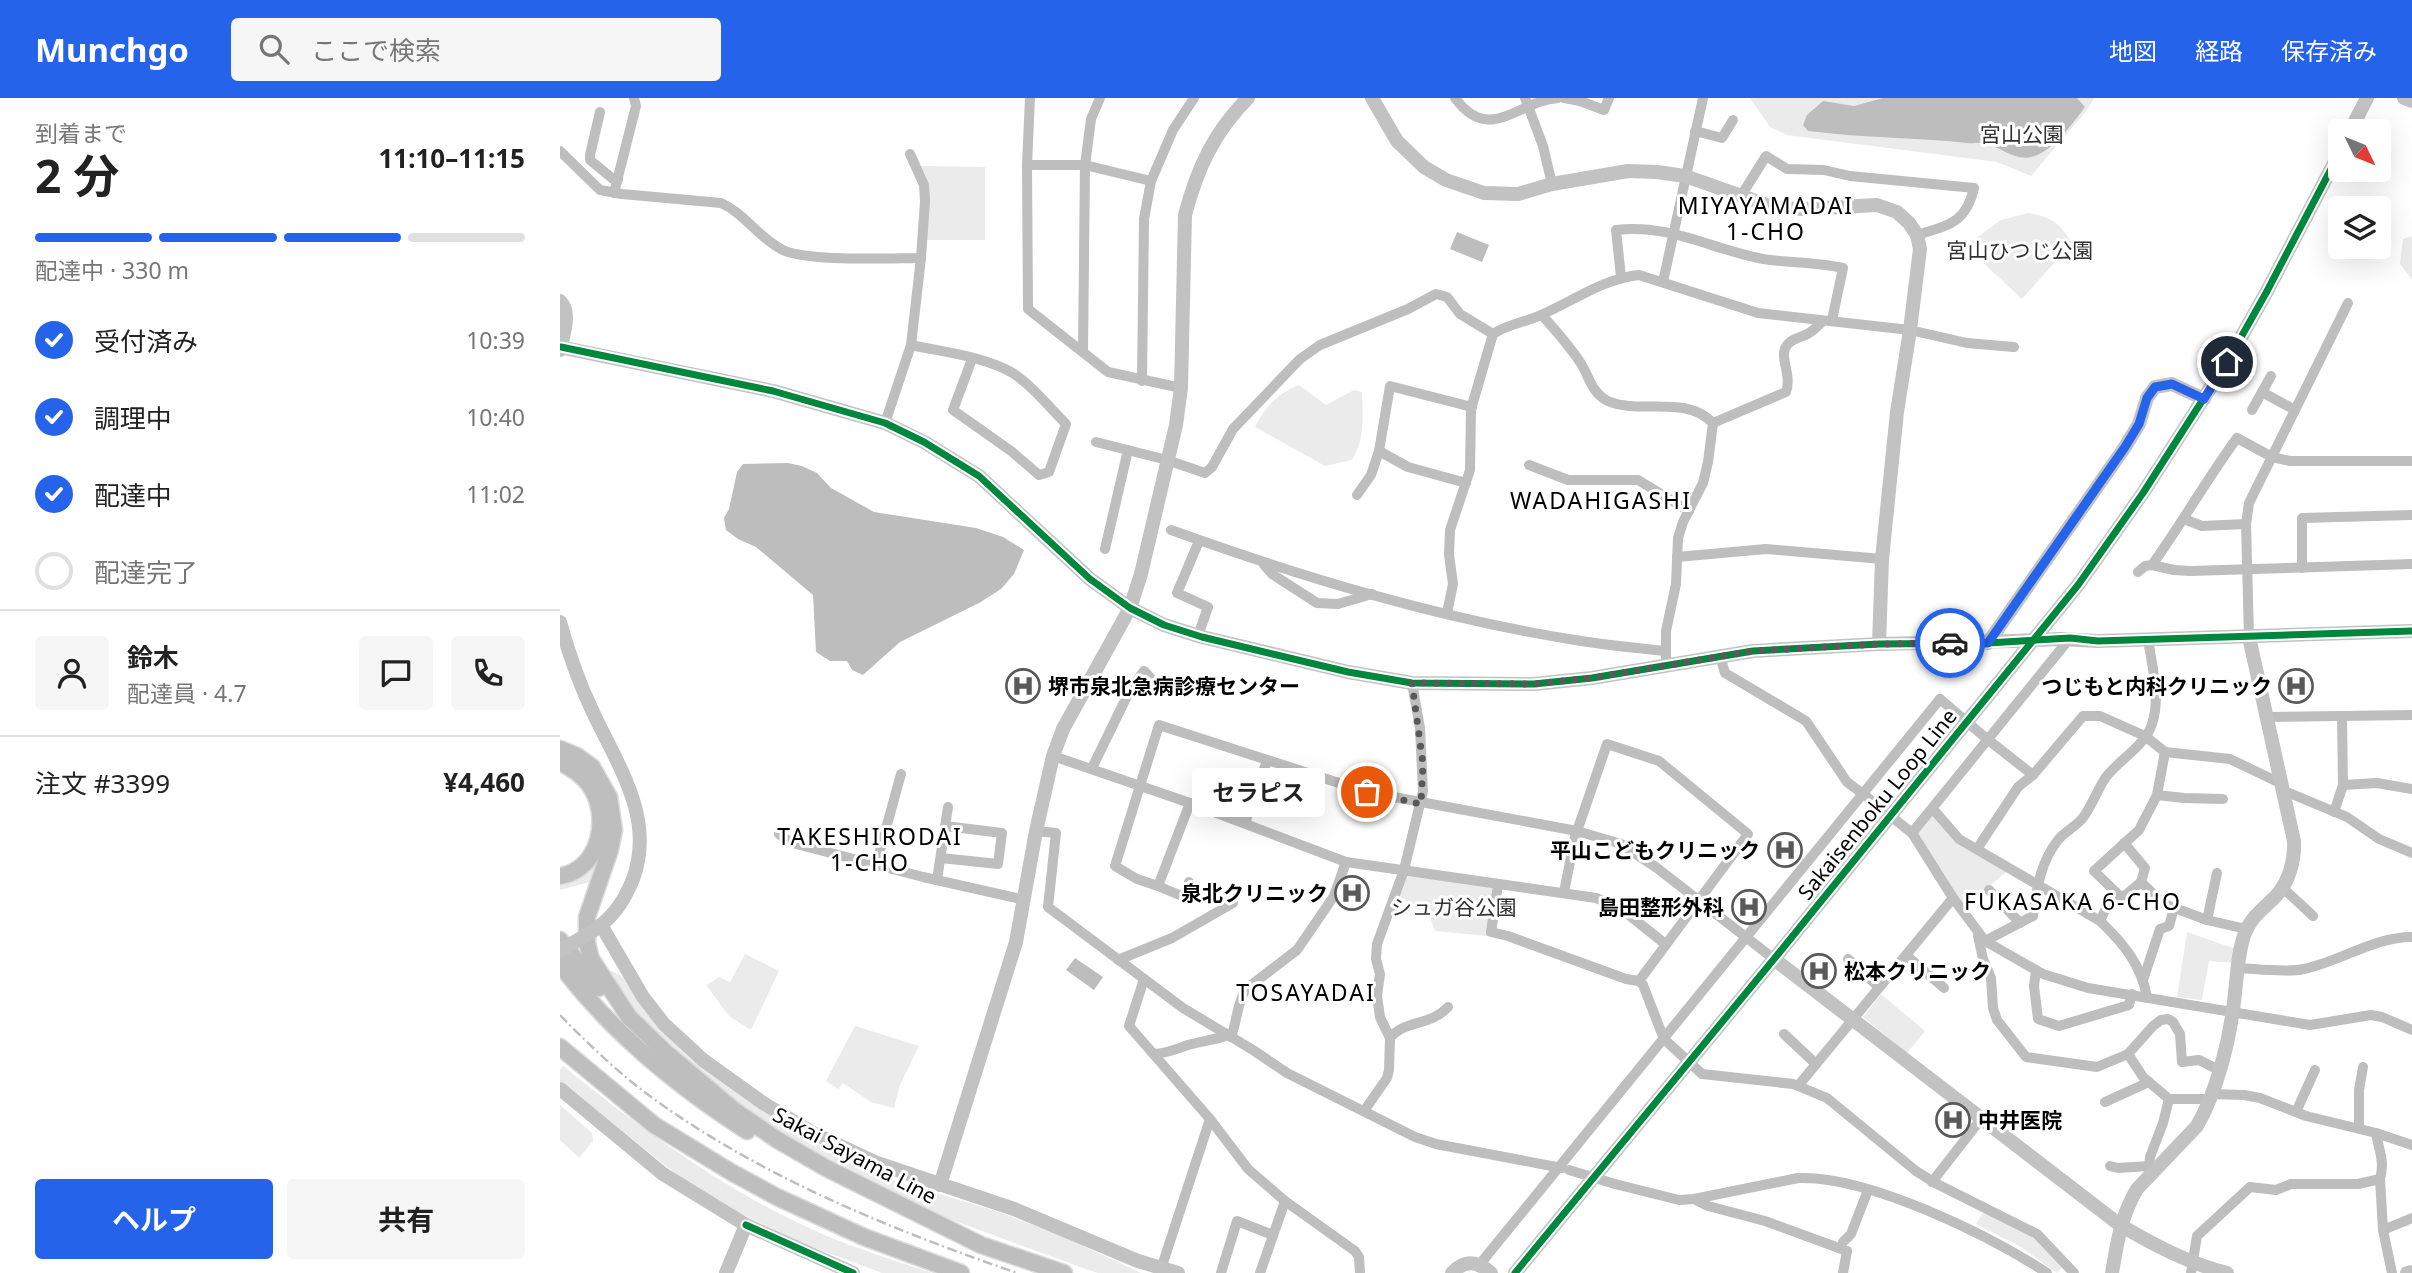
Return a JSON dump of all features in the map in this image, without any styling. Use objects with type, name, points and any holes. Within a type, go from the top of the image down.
[{"type":"main road","name":"Sakai Sayama Line","points":[[560,749],[577,756],[592,767],[609,797],[614,830],[610,850],[587,917],[587,943],[592,959],[608,988],[629,1017],[664,1051],[734,1110],[776,1139],[827,1168],[981,1245],[1063,1273]]},
{"type":"main road","points":[[560,762],[580,775],[590,786],[597,798],[600,828],[597,846],[590,858],[581,867],[560,876]]},
{"type":"main road","points":[[560,940],[601,990],[629,1017]]},
{"type":"main road","points":[[560,964],[618,1030],[681,1085],[720,1114],[772,1148],[832,1181],[918,1221],[981,1245]]},
{"type":"main road","points":[[560,1046],[654,1125],[731,1172],[852,1232],[961,1273]]},
{"type":"street","points":[[614,193],[636,106],[634,98]]},
{"type":"street","points":[[1030,98],[1027,165],[1028,309],[1108,372],[1181,388]]},
{"type":"street","points":[[1083,352],[1085,165],[1091,119],[1100,98]]},
{"type":"street","points":[[1142,381],[1144,219],[1151,181],[1173,130],[1194,98]]},
{"type":"street","points":[[940,1185],[1012,955],[1053,756],[1063,729],[1130,608],[1141,574],[1176,425],[1181,388],[1185,215],[1195,179],[1221,128],[1248,98]]},
{"type":"street","points":[[1372,98],[1397,141],[1424,167],[1446,180],[1484,193],[1518,194],[1552,184],[1628,171],[1685,176],[1776,208],[1877,205],[1897,212],[1917,235],[1919,259],[1897,412],[1882,559],[1879,644]]},
{"type":"street","points":[[1455,98],[1471,115],[1486,121],[1527,103],[1558,98]]},
{"type":"street","points":[[1564,98],[1604,110],[1609,98]]},
{"type":"street","points":[[1663,282],[1703,98]]},
{"type":"street","points":[[2356,119],[2367,98]]},
{"type":"street","points":[[2404,98],[2412,101]]},
{"type":"street","points":[[1527,103],[1543,146],[1552,184]]},
{"type":"street","points":[[600,112],[590,160],[618,180]]},
{"type":"street","points":[[1695,131],[1721,138],[1733,120]]},
{"type":"street","points":[[560,151],[600,190],[721,204],[730,207],[773,245],[798,256],[921,258]]},
{"type":"street","points":[[886,423],[911,345],[921,258],[924,185],[910,155]]},
{"type":"street","points":[[1741,196],[1766,156],[1787,169],[1824,170],[1850,176],[1974,188],[1970,207],[1950,225],[1917,235]]},
{"type":"street","points":[[1027,165],[1085,165],[1151,181]]},
{"type":"street","name":"Sakaisenboku Loop Line","points":[[1514,1273],[1689,1063],[2078,585],[2143,494],[2204,399],[2266,293],[2328,175]]},
{"type":"street","points":[[1621,277],[1616,230],[1638,227],[1673,233],[1764,259],[1817,262],[1843,268],[1827,321],[1789,343],[1785,349],[1783,358],[1790,379],[1786,392],[1713,423]]},
{"type":"street","points":[[1447,613],[1453,584],[1449,555],[1450,530],[1470,470],[1472,407],[1493,334],[1512,325],[1542,315],[1621,277],[1639,275],[1758,313],[1910,330],[1967,343],[2014,347]]},
{"type":"street","points":[[1096,442],[1167,460],[1205,473],[1212,467],[1233,429],[1255,404],[1300,359],[1320,345],[1408,309],[1436,294],[1447,297],[1460,314],[1493,334]]},
{"type":"street","points":[[560,301],[565,306],[566,315],[560,348],[773,390],[886,423],[924,442],[979,476],[1090,579],[1130,608],[1164,625],[1198,636],[1348,672],[1412,683],[1534,684],[1592,678],[1666,658],[1720,656],[1753,651],[1879,644],[2412,631]]},
{"type":"street","points":[[2112,1273],[2120,1225],[2137,1189],[2151,1168],[2197,1126],[2219,1070],[2233,1012],[2246,929],[2283,887],[2294,851],[2249,637],[2246,524],[2249,503],[2348,303]]},
{"type":"street","points":[[1542,315],[1582,363],[1593,388],[1600,396],[1610,402],[1622,404],[1671,406],[1688,410],[1709,418],[1713,423],[1703,483],[1678,538],[1676,584],[1666,658]]},
{"type":"street","points":[[911,345],[972,359],[1012,373],[1066,424],[1049,472],[1039,475],[1003,444],[953,410],[972,359]]},
{"type":"street","points":[[2252,410],[2270,376]]},
{"type":"street","points":[[1988,643],[2125,447],[2139,424],[2147,398],[2155,387],[2172,384],[2204,399]]},
{"type":"street","points":[[1357,495],[1371,475],[1379,451],[1390,386],[1472,407]]},
{"type":"street","points":[[2262,392],[2295,410]]},
{"type":"street","points":[[2152,565],[2237,438],[2272,457],[2290,461],[2412,461]]},
{"type":"street","points":[[1105,549],[1128,450]]},
{"type":"street","points":[[1379,451],[1408,467],[1466,483]]},
{"type":"street","points":[[1529,465],[1568,480],[1638,480],[1689,510]]},
{"type":"street","points":[[2302,568],[2302,518],[2412,515]]},
{"type":"street","points":[[2184,519],[2202,526],[2246,524]]},
{"type":"street","points":[[1171,530],[1263,563],[1373,594],[1447,613],[1666,658]]},
{"type":"street","points":[[1198,636],[1208,607],[1177,593],[1199,541]]},
{"type":"street","points":[[1677,557],[1766,549],[1882,559]]},
{"type":"street","points":[[1263,563],[1272,573],[1317,603],[1338,604],[1373,594]]},
{"type":"street","points":[[2138,572],[2145,566],[2152,565],[2190,571],[2412,564]]},
{"type":"street","points":[[560,622],[566,647],[585,694],[630,790],[641,839],[639,861],[621,905],[600,926],[560,950]]},
{"type":"street","points":[[1912,833],[2065,639]]},
{"type":"street","points":[[1985,941],[2033,916],[2037,885],[2044,862],[2060,838],[2083,818],[2106,777],[2151,727],[2156,707],[2156,688],[2148,639]]},
{"type":"street","points":[[1720,656],[1725,673],[1806,721],[1847,782],[1912,833],[1953,898],[1985,941],[2036,970],[2062,981],[2310,1025],[2371,1015],[2412,1030]]},
{"type":"street","points":[[1092,768],[1131,688],[1144,671],[1162,690]]},
{"type":"street","points":[[1364,1111],[1390,1070],[1390,1038],[1380,1017],[1377,996],[1380,974],[1376,959],[1377,944],[1405,870],[1421,804],[1423,764],[1412,683]]},
{"type":"street","points":[[1452,1273],[1465,1263],[1485,1268],[1664,1039],[1866,796],[1940,699],[2033,775]]},
{"type":"street","points":[[2266,718],[2412,715]]},
{"type":"street","points":[[1977,849],[2018,787],[2033,775],[2083,716],[2100,716],[2145,736],[2165,752],[2230,759],[2347,817],[2379,839],[2412,853]]},
{"type":"street","points":[[2334,812],[2343,785],[2342,716]]},
{"type":"street","points":[[1189,882],[1184,897],[1137,879],[1115,866],[1159,725],[1367,792],[1577,831],[1621,844],[1698,900],[2120,1225],[2192,1268],[2227,1273]]},
{"type":"street","points":[[1564,892],[1577,831],[1607,744],[1659,761],[1748,834],[1664,943],[1639,981]]},
{"type":"street","points":[[2122,898],[2094,871],[2139,830],[2157,794],[2165,752]]},
{"type":"street","points":[[1053,756],[1141,785],[1346,862],[1596,898],[1619,907],[1664,943]]},
{"type":"street","points":[[1245,823],[1267,761]]},
{"type":"street","points":[[876,865],[901,774]]},
{"type":"street","points":[[2343,785],[2377,783],[2412,789]]},
{"type":"street","points":[[2157,794],[2223,799]]},
{"type":"street","points":[[1157,886],[1190,803]]},
{"type":"street","points":[[937,880],[948,807]]},
{"type":"street","points":[[1933,809],[1959,839],[2099,921],[2128,950],[2161,1020]]},
{"type":"street","points":[[940,858],[998,864],[1002,833],[945,827]]},
{"type":"street","points":[[1036,831],[1056,833],[1048,907],[1183,1008],[1287,1073],[1415,1137],[1436,1144],[1564,1168],[1679,1200],[1798,1178],[1843,1183],[1952,1222],[2012,1250],[2047,1273]]},
{"type":"street","points":[[779,834],[790,842],[1025,900]]},
{"type":"street","points":[[2099,921],[2108,906],[2141,882],[2145,868],[2124,843]]},
{"type":"street","points":[[1230,1036],[1246,989],[1297,950],[1334,896],[1346,862]]},
{"type":"street","points":[[2207,920],[2217,873]]},
{"type":"street","points":[[2141,882],[2164,904],[2207,920],[2246,929]]},
{"type":"street","points":[[1498,885],[1491,932],[1626,979],[1639,981],[1664,1039],[1702,1074],[1798,1086],[1827,1098],[1932,1182],[2037,1234],[2074,1273]]},
{"type":"street","points":[[2283,887],[2313,916]]},
{"type":"street","points":[[1989,890],[2020,923]]},
{"type":"street","points":[[1798,1086],[1953,898]]},
{"type":"street","points":[[1118,960],[1172,938],[1233,903]]},
{"type":"street","points":[[2144,980],[2160,929],[2169,926],[2174,908]]},
{"type":"street","points":[[600,926],[643,997],[664,1024],[703,1060],[763,1103],[813,1133],[877,1163],[1014,1209],[1161,1269],[1178,1273]]},
{"type":"street","points":[[1977,930],[1983,959],[1991,978],[1993,1008],[1997,1020],[2020,1053],[2026,1057],[2097,1067],[2128,1054],[2161,1020]]},
{"type":"street","points":[[2239,968],[2302,970],[2377,943],[2398,937],[2412,937]]},
{"type":"street","points":[[1906,955],[1944,988]]},
{"type":"street","points":[[1848,958],[1879,987]]},
{"type":"street","points":[[2036,970],[2034,986],[2038,1019],[2059,1026],[2129,1005],[2132,994]]},
{"type":"street","points":[[1144,979],[1129,1026],[1210,1119],[1248,1169],[1285,1201],[1355,1251],[1359,1257],[1360,1273]]},
{"type":"street","points":[[1390,1038],[1394,1032],[1425,1023],[1448,1007]]},
{"type":"street","points":[[2161,1020],[2173,1022],[2178,1028],[2182,1062],[2199,1060],[2219,1070]]},
{"type":"street","points":[[1784,1034],[1816,1064]]},
{"type":"street","points":[[1154,1054],[1171,1053],[1187,1045],[1230,1036]]},
{"type":"street","points":[[2128,1054],[2143,1077],[2169,1099],[2244,1095],[2260,1098],[2322,1121],[2376,1133],[2412,1145]]},
{"type":"street","points":[[2359,1129],[2359,1090],[2363,1067]]},
{"type":"street","points":[[2296,1112],[2315,1070]]},
{"type":"street","points":[[2105,1102],[2149,1082]]},
{"type":"street","points":[[560,1088],[663,1174],[746,1225],[853,1273]]},
{"type":"street","points":[[2151,1168],[2150,1157],[2169,1099]]},
{"type":"street","points":[[1161,1269],[1210,1119]]},
{"type":"street","points":[[1932,1182],[1981,1119]]},
{"type":"street","points":[[2376,1133],[2384,1164],[2380,1179],[2383,1230],[2392,1273]]},
{"type":"street","points":[[2110,1166],[2151,1168]]},
{"type":"street","points":[[2192,1268],[2197,1236],[2250,1187],[2276,1190],[2291,1184],[2358,1184],[2380,1179]]},
{"type":"street","points":[[1843,1242],[1851,1234],[1868,1190]]},
{"type":"street","points":[[1693,1199],[1708,1206],[1765,1221],[1847,1251],[1843,1273]]},
{"type":"street","points":[[1260,1273],[1285,1201]]},
{"type":"street","points":[[2383,1230],[2412,1218]]},
{"type":"street","points":[[1220,1273],[1237,1222],[1273,1235]]},
{"type":"street","points":[[726,1273],[746,1225]]},
{"type":"street","points":[[2407,1273],[2412,1272]]},
{"type":"green space","name":"宮山公園","points":[[1750,98],[2094,98],[2088,109],[2031,176],[1997,162],[1787,135],[1770,127]]},
{"type":"green space","points":[[919,166],[985,167],[985,240],[926,240]]},
{"type":"green space","name":"宮山ひつじ公園","points":[[2028,213],[2054,222],[2072,243],[2022,299],[1965,246],[2001,220]]},
{"type":"green space","points":[[2412,236],[2412,280],[2400,264],[2403,239]]},
{"type":"green space","points":[[1299,385],[1326,405],[1354,390],[1362,392],[1361,436],[1352,460],[1325,466],[1255,427],[1273,402]]},
{"type":"green space","points":[[1933,816],[2006,872],[1966,907],[1955,896],[1918,833],[1929,817]]},
{"type":"green space","points":[[600,854],[593,881],[560,890],[560,882]]},
{"type":"green space","name":"シュガ谷公園","points":[[1409,875],[1494,888],[1487,936],[1435,931],[1428,912],[1398,896],[1404,878]]},
{"type":"green space","points":[[2187,932],[2236,949],[2234,963],[2209,961],[2202,1000],[2177,997]]},
{"type":"green space","points":[[745,954],[779,971],[751,1030],[729,1016],[706,985],[719,977],[730,982]]},
{"type":"green space","points":[[603,967],[622,976],[661,1030],[691,1059],[810,1140],[885,1178],[996,1211],[1062,1236],[1141,1273],[1098,1273],[922,1209],[858,1179],[750,1115],[657,1033],[618,993]]},
{"type":"green space","points":[[1881,994],[1925,1031],[1907,1053],[1863,1017]]},
{"type":"green space","points":[[855,1026],[919,1046],[900,1085],[894,1108],[871,1102],[843,1083],[838,1089],[826,1081]]},
{"type":"green space","points":[[563,1066],[680,1154],[774,1211],[822,1234],[932,1273],[882,1273],[802,1243],[741,1214],[680,1177],[560,1082],[560,1070]]},
{"type":"green space","points":[[560,1105],[592,1133],[593,1141],[579,1158],[560,1140]]},
{"type":"green space","points":[[1983,1212],[2035,1238],[2063,1267],[2057,1273],[2021,1247],[1976,1224]]},
{"type":"shaded area","name":"宮山公園","points":[[1883,98],[2077,98],[2085,107],[2057,141],[2043,152],[2028,158],[1981,143],[1827,133],[1808,131],[1803,125],[1807,115],[1823,101],[1854,106]]},
{"type":"shaded area","points":[[1457,232],[1489,245],[1482,262],[1450,249]]},
{"type":"shaded area","points":[[788,463],[817,473],[831,488],[874,512],[976,528],[1003,537],[1024,550],[1014,574],[1001,589],[979,603],[900,642],[863,675],[852,670],[847,661],[830,661],[816,652],[813,595],[756,547],[726,530],[724,518],[729,509],[737,472],[743,464]]},
{"type":"shaded area","points":[[1075,958],[1103,977],[1094,990],[1066,970]]},
{"type":"railway","points":[[560,1015],[611,1065],[653,1099],[750,1160],[881,1222],[1017,1273]]},
{"type":"cycle path","points":[[1515,1273],[2078,585],[2143,493],[2227,362],[2328,175]]},
{"type":"cycle path","points":[[561,347],[773,391],[885,423],[924,442],[979,476],[1090,579],[1130,608],[1164,625],[1202,637],[1348,672],[1412,683],[1534,684],[1592,678],[1753,651],[1879,644],[1988,643],[2070,638],[2098,641],[2412,631]]},
{"type":"cycle path","points":[[746,1225],[853,1273]]},
{"type":"way so far","points":[[1367,792],[1421,804],[1423,764],[1412,683],[1534,684],[1592,678],[1662,664],[1753,651],[1950,643]]},
{"type":"place","name":"堺市泉北急病診療センター","points":[[1023,686]]},
{"type":"place","name":"つじもと内科クリニック","points":[[2296,686]]},
{"type":"place","name":"セラピス","points":[[1367,792]]},
{"type":"place","name":"平山こどもクリニック","points":[[1785,850]]},
{"type":"place","name":"泉北クリニック","points":[[1352,893]]},
{"type":"place","name":"島田整形外科","points":[[1749,907]]},
{"type":"place","name":"松本クリニック","points":[[1819,971]]},
{"type":"place","name":"中井医院","points":[[1953,1120]]},
{"type":"district","name":"MIYAYAMADAI 1-CHO","points":[[1766,218]]},
{"type":"district","name":"WADAHIGASHI","points":[[1601,500]]},
{"type":"district","name":"TAKESHIRODAI 1-CHO","points":[[870,849]]},
{"type":"district","name":"FUKASAKA 6-CHO","points":[[2073,901]]},
{"type":"district","name":"TOSAYADAI","points":[[1306,992]]},
{"type":"route","points":[[1950,643],[1988,643],[2125,447],[2139,424],[2147,398],[2155,387],[2172,384],[2204,399],[2227,362]]}]
